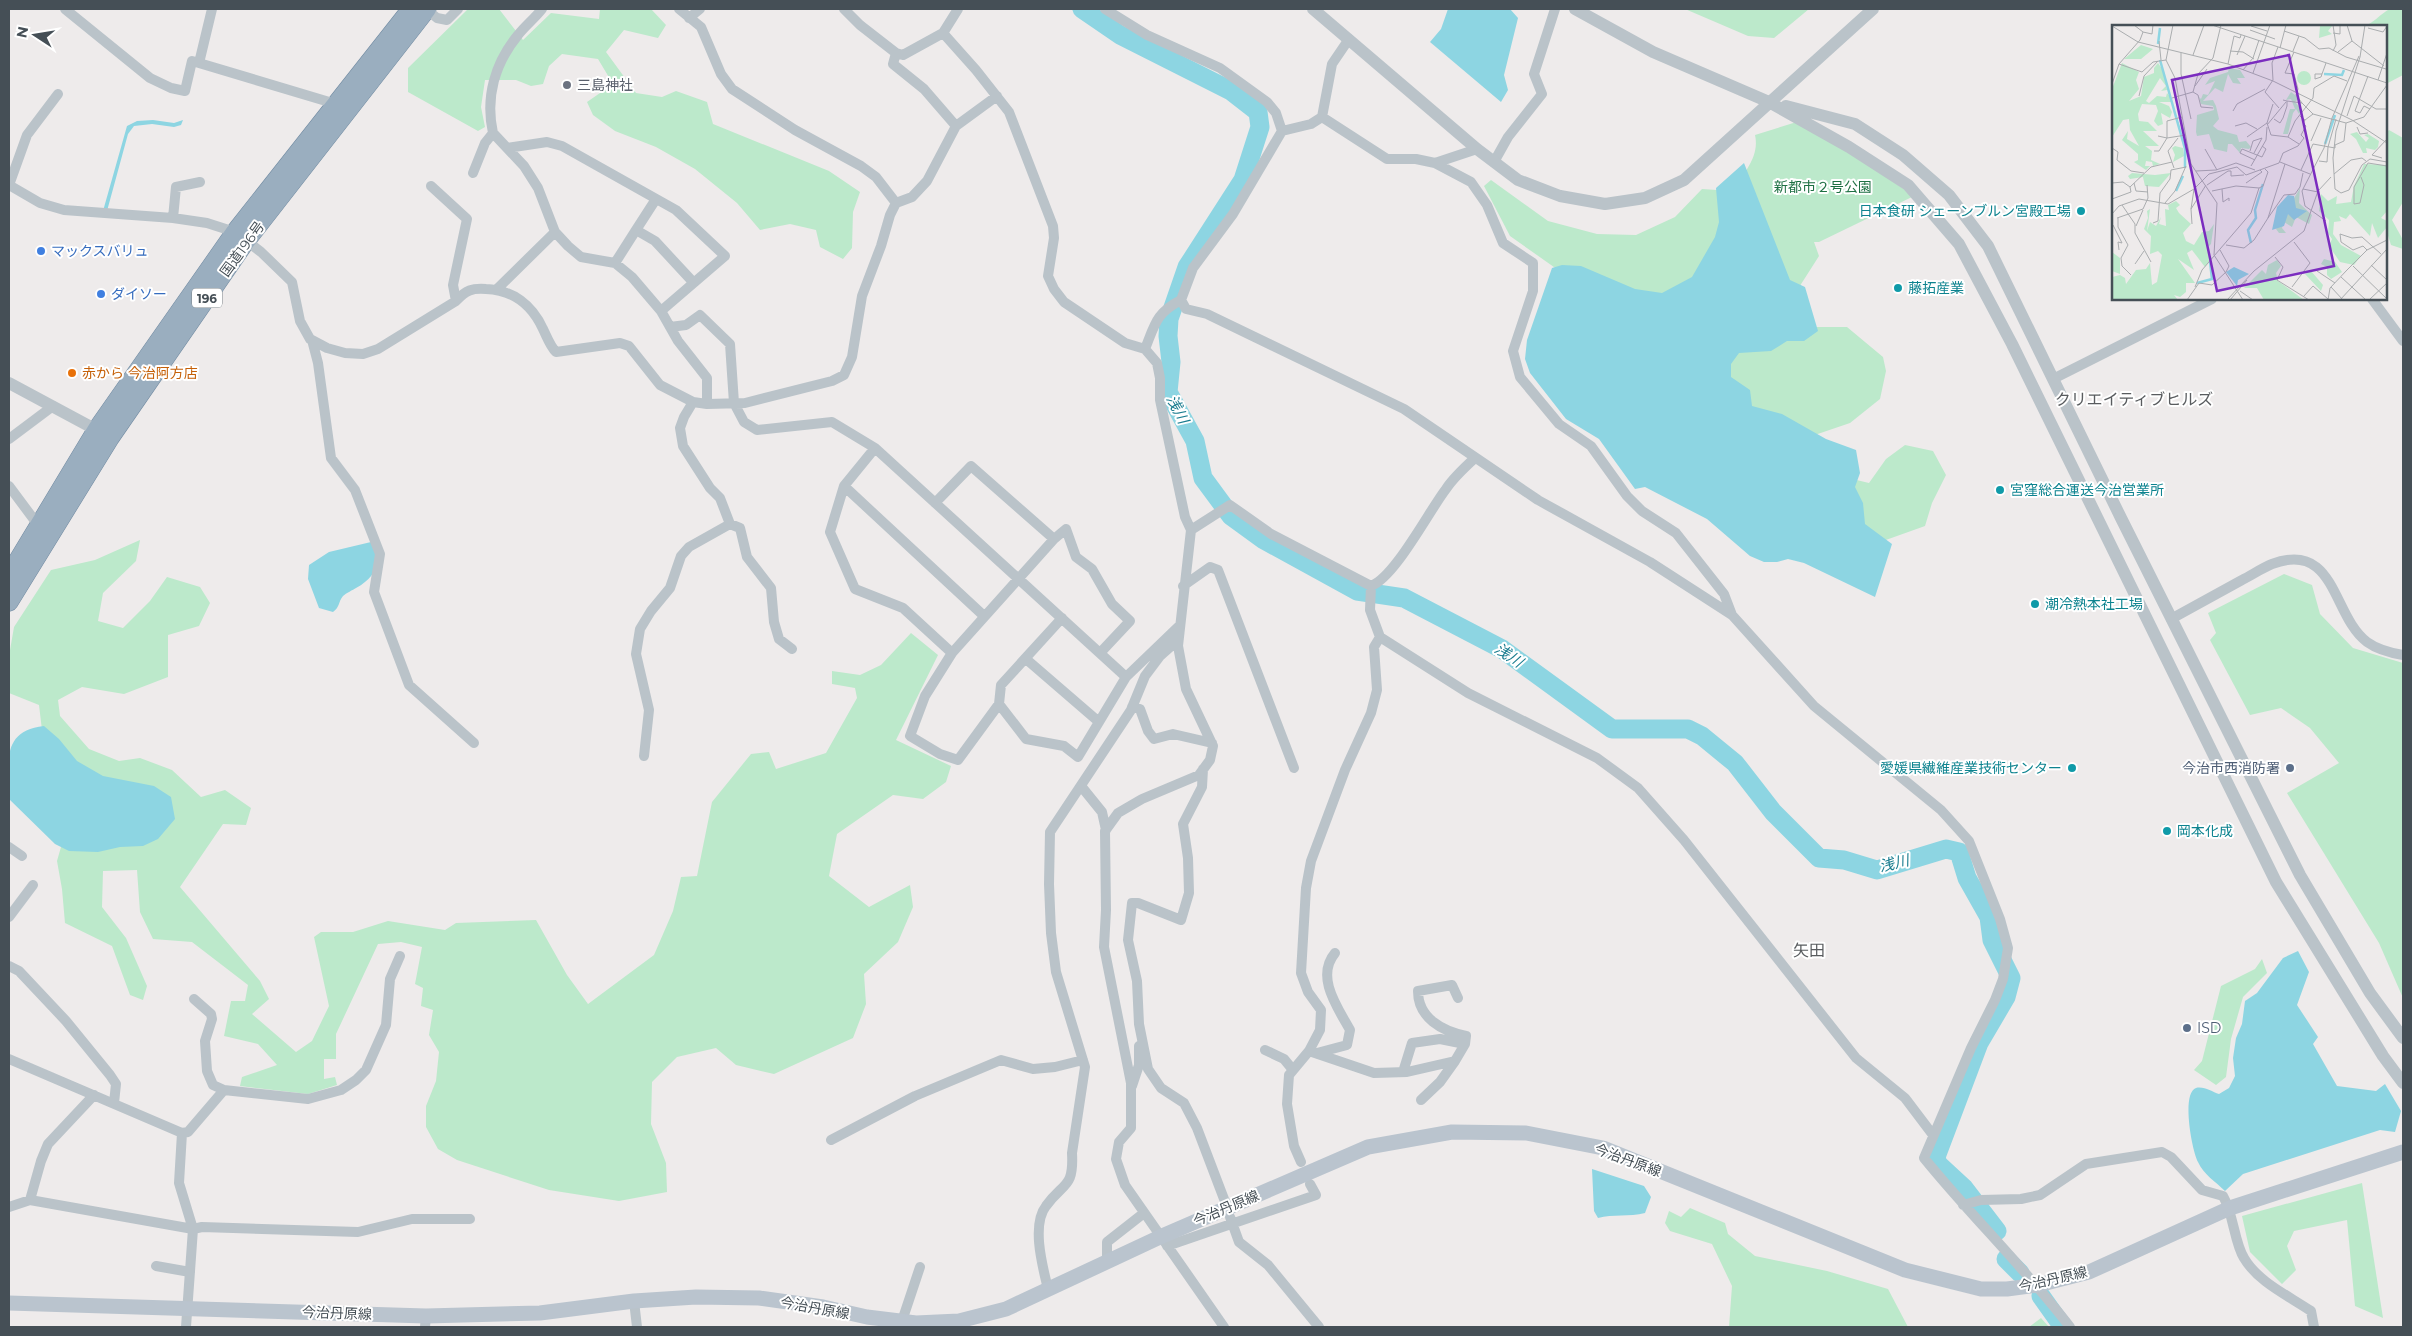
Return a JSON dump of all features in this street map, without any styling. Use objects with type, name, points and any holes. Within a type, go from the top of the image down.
[{"type":"highway","name":"国道196号","points":[[9,602],[43,532],[104,434],[336,104],[411,9]]},
{"type":"highway","name":"国道196号","points":[[241,237],[427,9]]},
{"type":"highway","name":"国道196号","points":[[9,575],[43,532]]},
{"type":"main road","name":"今治丹原線","points":[[9,1303],[187,1308],[426,1322],[540,1313],[634,1301],[696,1297],[759,1298],[902,1321],[959,1324],[1006,1309],[1107,1262],[1164,1241],[1368,1147],[1452,1132],[1526,1133],[1603,1148],[1905,1270],[1938,1280],[1981,1289],[2007,1289],[2038,1285],[2089,1272],[2230,1208],[2403,1152]]},
{"type":"street","points":[[65,9],[150,78],[171,88],[185,91],[192,61],[336,104]]},
{"type":"street","points":[[199,62],[212,9]]},
{"type":"street","points":[[427,9],[437,18],[447,20],[458,9]]},
{"type":"street","points":[[542,9],[520,32],[503,57],[490,92],[488,113],[493,133],[524,166],[538,188],[555,232],[581,257],[615,263],[632,278],[661,311],[678,341],[707,378],[707,404]]},
{"type":"street","points":[[679,9],[701,28],[721,74],[732,89],[795,130],[876,177],[896,203]]},
{"type":"street","points":[[689,18],[700,9]]},
{"type":"street","points":[[844,9],[860,25],[896,53],[903,55],[943,33],[958,9]]},
{"type":"street","points":[[1104,9],[1147,35],[1220,68],[1267,102],[1276,113],[1282,131]]},
{"type":"street","points":[[1313,9],[1477,149],[1518,180],[1560,196],[1605,204],[1645,198],[1684,180],[1873,9]]},
{"type":"street","points":[[1494,162],[1508,137],[1542,94],[1534,74],[1555,9]]},
{"type":"street","points":[[1575,9],[1653,52],[1769,102],[1849,147],[1908,185],[1959,244],[2012,344],[2276,882],[2383,1056],[2403,1083]]},
{"type":"street","points":[[943,33],[1009,112],[1053,226],[1054,238],[1048,276],[1054,289],[1064,302],[1124,343],[1145,349],[1157,363],[1160,378],[1160,400],[1185,517],[1191,530],[1178,627],[1178,640],[1186,689],[1212,743],[1210,760],[1199,775],[1142,799],[1118,813],[1106,830]]},
{"type":"street","points":[[1145,349],[1156,322],[1164,309],[1181,300],[1193,268],[1233,214],[1282,131],[1311,124],[1322,117],[1332,64],[1349,39]]},
{"type":"street","points":[[896,53],[893,64],[924,89],[956,126]]},
{"type":"street","points":[[58,94],[27,135],[9,185],[40,203],[64,210],[173,218],[207,223],[241,237],[292,282],[300,321],[312,340],[318,363],[331,458],[355,490],[380,554],[374,592],[409,685],[474,743]]},
{"type":"street","points":[[312,340],[326,348],[363,354],[378,349],[456,301],[466,290],[475,288],[497,289],[514,295],[529,307],[556,352],[620,343],[629,346],[660,385],[694,402],[707,404],[734,403],[832,381],[844,375],[852,357],[862,296],[881,246],[890,215],[896,203],[912,197],[927,181],[956,126],[997,96]]},
{"type":"street","points":[[1769,102],[1855,124],[1903,155],[1949,196],[1988,246],[2171,619],[2300,875],[2370,993],[2403,1038]]},
{"type":"street","points":[[1322,117],[1387,159],[1416,159],[1434,163],[1471,182],[1487,205],[1502,244],[1532,263],[1533,291],[1513,351],[1520,377],[1559,424],[1592,446],[1627,496],[1642,510],[1676,533],[1724,594],[1732,615]]},
{"type":"street","points":[[473,173],[485,143],[493,133]]},
{"type":"street","points":[[507,148],[547,142],[562,146],[585,162],[676,210],[724,256],[661,311]]},
{"type":"street","points":[[1434,163],[1477,149]]},
{"type":"street","points":[[173,218],[176,187],[200,182]]},
{"type":"street","points":[[431,186],[467,219],[453,285],[456,301]]},
{"type":"street","points":[[615,263],[656,199]]},
{"type":"street","points":[[636,230],[654,241],[693,282]]},
{"type":"street","points":[[497,289],[555,232]]},
{"type":"street","points":[[1181,300],[1186,309],[1207,314],[1404,409],[1538,500],[1650,562],[1732,615],[1814,706],[1941,810],[1969,842],[1996,910],[2008,948],[2003,979],[1924,1158],[1963,1205],[2038,1285],[2070,1327]]},
{"type":"street","points":[[2053,378],[2210,300]]},
{"type":"street","points":[[2373,300],[2403,341]]},
{"type":"street","points":[[670,327],[686,325],[700,315],[730,344],[734,403],[744,422],[758,430],[832,422],[874,448],[1126,677]]},
{"type":"street","points":[[9,383],[104,434]]},
{"type":"street","points":[[694,402],[684,416],[680,428],[683,446],[710,488],[720,498],[730,524],[740,528],[747,557],[771,588],[774,622],[779,638],[792,650]]},
{"type":"street","points":[[9,439],[53,406]]},
{"type":"street","points":[[874,448],[844,486],[830,532],[855,589],[903,608],[952,652]]},
{"type":"street","points":[[1191,530],[1230,505],[1271,534],[1371,586],[1378,584],[1406,549],[1446,489],[1475,458]]},
{"type":"street","points":[[935,503],[971,466],[1054,538]]},
{"type":"street","points":[[9,486],[43,532]]},
{"type":"street","points":[[844,486],[984,616]]},
{"type":"street","points":[[644,756],[649,710],[636,654],[640,629],[651,611],[670,588],[681,556],[689,547],[730,524]]},
{"type":"street","points":[[1062,618],[1001,685],[999,704],[958,760],[940,754],[910,736],[925,696],[952,652],[1054,538],[1066,529],[1076,556],[1092,569],[1112,604],[1130,621],[1100,653]]},
{"type":"street","points":[[2171,619],[2272,564],[2299,560],[2314,566],[2327,575],[2349,622],[2367,642],[2386,652],[2403,655]]},
{"type":"street","points":[[1183,586],[1210,567],[1218,570],[1294,768]]},
{"type":"street","points":[[1371,586],[1370,610],[1380,637],[1468,693],[1597,758],[1638,788],[1684,840],[1856,1058],[1905,1098],[1933,1135]]},
{"type":"street","points":[[999,704],[1026,739],[1064,746],[1078,757],[1126,677],[1178,627]]},
{"type":"street","points":[[1301,1162],[1294,1146],[1287,1104],[1289,1075],[1312,1052],[1320,1030],[1321,1010],[1308,992],[1301,973],[1306,888],[1311,861],[1344,770],[1371,713],[1377,690],[1374,647],[1380,637]]},
{"type":"street","points":[[1048,1289],[1041,1260],[1039,1222],[1045,1206],[1068,1185],[1072,1168],[1072,1153],[1084,1067],[1056,972],[1051,933],[1049,884],[1050,832],[1107,750],[1132,707],[1145,676],[1160,656],[1178,640]]},
{"type":"street","points":[[1026,658],[1099,722]]},
{"type":"street","points":[[1132,707],[1140,709],[1148,731],[1154,739],[1173,734],[1212,743]]},
{"type":"street","points":[[1131,1089],[1139,1065],[1137,981],[1128,940],[1132,903],[1138,903],[1181,920],[1189,893],[1188,858],[1183,824],[1202,787],[1204,769]]},
{"type":"street","points":[[1081,786],[1102,812],[1106,830],[1104,947],[1131,1089],[1131,1128],[1119,1142],[1116,1159],[1125,1185],[1224,1327]]},
{"type":"street","points":[[9,847],[22,856]]},
{"type":"street","points":[[9,916],[33,885]]},
{"type":"street","points":[[1312,1052],[1347,1045],[1350,1030],[1334,1001],[1327,981],[1330,959],[1335,953]]},
{"type":"street","points":[[194,999],[211,1014],[212,1019],[205,1041],[207,1071],[213,1085],[224,1090],[308,1099],[341,1090],[356,1080],[366,1070],[386,1025],[390,980],[400,956]]},
{"type":"street","points":[[9,966],[19,971],[66,1021],[110,1075],[116,1084],[114,1103]]},
{"type":"street","points":[[1421,1100],[1440,1082],[1455,1062],[1466,1044],[1466,1036],[1450,1032],[1428,1018],[1418,1004],[1418,991],[1452,985],[1458,998]]},
{"type":"street","points":[[1139,1024],[1148,1069],[1161,1088],[1184,1103],[1197,1128],[1224,1199]]},
{"type":"street","points":[[1403,1072],[1412,1043],[1440,1039],[1466,1044]]},
{"type":"street","points":[[1265,1050],[1284,1059],[1293,1070]]},
{"type":"street","points":[[1312,1052],[1374,1072],[1403,1072],[1455,1062]]},
{"type":"street","points":[[9,1059],[182,1133],[188,1132],[224,1090]]},
{"type":"street","points":[[831,1140],[915,1096],[1001,1060],[1033,1069],[1055,1067],[1083,1060]]},
{"type":"street","points":[[30,1200],[48,1144],[94,1095]]},
{"type":"street","points":[[182,1133],[179,1183],[193,1229],[186,1327]]},
{"type":"street","points":[[1963,1205],[1981,1200],[2021,1199],[2040,1195],[2086,1164],[2162,1152],[2171,1157],[2202,1190],[2223,1196],[2230,1208],[2243,1258],[2257,1274],[2311,1311],[2314,1327]]},
{"type":"street","points":[[1164,1241],[1316,1195],[1310,1184]]},
{"type":"street","points":[[9,1208],[30,1200],[193,1229],[202,1227],[358,1232],[412,1219],[470,1219]]},
{"type":"street","points":[[1107,1262],[1107,1242],[1144,1212]]},
{"type":"street","points":[[1231,1220],[1239,1242],[1268,1265],[1319,1327]]},
{"type":"street","points":[[156,1266],[190,1272]]},
{"type":"street","points":[[902,1321],[920,1268]]},
{"type":"street","points":[[634,1301],[637,1327]]},
{"type":"green space","points":[[468,9],[499,9],[523,40],[551,13],[599,19],[600,9],[651,9],[666,25],[658,38],[624,30],[606,52],[636,93],[662,97],[676,91],[707,102],[713,124],[829,171],[860,192],[853,212],[852,248],[843,259],[820,247],[816,230],[790,224],[760,230],[737,203],[695,169],[656,147],[615,131],[593,115],[587,102],[600,93],[610,79],[598,59],[562,54],[549,66],[543,84],[531,86],[516,80],[485,80],[481,107],[485,127],[478,131],[408,92],[408,68]]},
{"type":"green space","points":[[1685,9],[1809,9],[1774,38],[1748,36]]},
{"type":"green space","points":[[2390,9],[2403,9],[2403,75],[2387,83],[2387,25],[2366,25]]},
{"type":"green space","name":"新都市２号公園","points":[[1803,120],[1914,196],[1819,242],[1814,242],[1819,256],[1789,303],[1798,327],[1847,327],[1883,357],[1886,371],[1880,399],[1850,423],[1803,439],[1844,477],[1869,483],[1886,459],[1905,445],[1933,451],[1946,475],[1932,503],[1925,526],[1869,546],[1661,314],[1585,289],[1510,236],[1484,186],[1491,180],[1548,221],[1597,234],[1636,235],[1675,217],[1702,189],[1732,191],[1753,158],[1756,143],[1755,135]]},
{"type":"green space","points":[[2389,130],[2403,138],[2403,202],[2392,220],[2403,240],[2403,249],[2391,245],[2387,232],[2387,132]]},
{"type":"green space","points":[[140,540],[136,561],[103,593],[98,621],[123,628],[150,601],[167,577],[200,587],[210,603],[199,626],[168,635],[168,677],[124,694],[82,687],[58,700],[60,716],[89,749],[119,761],[140,758],[172,770],[201,797],[225,790],[251,808],[246,825],[223,824],[180,887],[260,981],[269,999],[252,1014],[296,1052],[312,1041],[329,1006],[314,937],[321,932],[353,932],[388,921],[445,930],[456,923],[536,920],[567,975],[588,1004],[654,955],[673,911],[681,877],[697,876],[712,802],[751,754],[769,752],[776,769],[826,753],[857,698],[855,688],[832,684],[832,671],[860,675],[881,665],[911,633],[938,655],[896,740],[951,766],[946,782],[923,799],[893,795],[837,834],[829,876],[869,907],[910,885],[913,907],[898,942],[864,974],[866,1004],[853,1038],[774,1074],[736,1065],[716,1048],[677,1057],[652,1082],[651,1124],[666,1163],[667,1192],[619,1201],[549,1190],[457,1160],[438,1149],[426,1127],[426,1106],[436,1081],[439,1052],[429,1035],[433,1010],[421,1006],[423,988],[415,984],[422,947],[401,942],[378,944],[336,1034],[336,1059],[324,1059],[324,1079],[335,1077],[337,1085],[308,1094],[240,1086],[242,1077],[277,1065],[258,1044],[224,1036],[231,1001],[245,1001],[248,985],[192,942],[153,939],[140,912],[137,870],[103,871],[102,907],[126,938],[147,986],[143,1000],[130,995],[112,946],[65,923],[57,861],[67,826],[44,747],[39,705],[9,693],[9,656],[14,627],[51,570],[95,560]]},
{"type":"green space","points":[[2284,574],[2312,585],[2320,614],[2353,648],[2403,663],[2403,998],[2379,943],[2287,793],[2339,763],[2310,728],[2281,708],[2250,715],[2210,640],[2216,633],[2208,613]]},
{"type":"green space","points":[[2262,959],[2267,973],[2243,997],[2231,1039],[2226,1077],[2216,1085],[2194,1070],[2202,1061],[2221,986],[2255,969]]},
{"type":"green space","points":[[2362,1183],[2383,1318],[2355,1306],[2347,1220],[2294,1231],[2287,1246],[2296,1270],[2282,1284],[2250,1252],[2242,1216]]},
{"type":"green space","points":[[1690,1208],[1725,1223],[1728,1234],[1755,1256],[1827,1271],[1888,1289],[1908,1327],[1729,1327],[1732,1286],[1712,1244],[1670,1231],[1665,1223],[1669,1211],[1681,1217]]},
{"type":"green space","points":[[2041,1318],[2049,1327],[2029,1327]]},
{"type":"water","points":[[1448,9],[1510,9],[1518,18],[1504,75],[1508,90],[1501,102],[1430,42],[1441,29]]},
{"type":"water","points":[[153,120],[174,123],[183,120],[181,125],[174,127],[152,124],[134,126],[128,134],[107,211],[103,211],[127,126],[137,121]]},
{"type":"water","points":[[1744,163],[1790,280],[1805,287],[1818,331],[1804,341],[1787,341],[1771,351],[1739,353],[1731,364],[1731,377],[1750,390],[1752,406],[1782,414],[1826,439],[1856,450],[1860,473],[1855,487],[1863,503],[1865,524],[1892,544],[1875,597],[1804,563],[1788,559],[1777,562],[1764,562],[1750,556],[1707,519],[1645,487],[1635,489],[1599,439],[1566,419],[1530,373],[1525,359],[1527,340],[1552,268],[1562,265],[1581,266],[1635,289],[1662,293],[1692,277],[1715,237],[1719,222],[1716,188]]},
{"type":"water","points":[[371,542],[376,556],[373,574],[369,579],[343,596],[333,612],[319,608],[308,579],[309,565],[329,552]]},
{"type":"water","points":[[44,726],[59,739],[77,761],[103,776],[154,786],[171,797],[175,819],[158,839],[143,846],[120,847],[98,852],[69,851],[55,844],[9,799],[8,762],[14,742],[20,735],[30,729]]},
{"type":"water","points":[[2298,951],[2309,972],[2297,1005],[2318,1037],[2313,1044],[2337,1086],[2376,1091],[2385,1084],[2401,1111],[2395,1132],[2380,1130],[2243,1174],[2225,1191],[2203,1170],[2196,1156],[2189,1123],[2189,1100],[2196,1088],[2205,1088],[2219,1094],[2229,1088],[2235,1076],[2233,1058],[2236,1038],[2242,1024],[2245,1001],[2257,993],[2283,958]]},
{"type":"water","points":[[1592,1169],[1644,1186],[1651,1197],[1645,1213],[1598,1218],[1594,1211]]},
{"type":"waterway","name":"浅川","points":[[1082,9],[1120,35],[1231,91],[1258,112],[1260,127],[1243,180],[1187,267],[1169,319],[1168,336],[1171,362],[1168,392],[1195,441],[1203,478],[1231,516],[1264,540],[1357,591],[1404,598],[1502,649],[1612,729],[1688,729],[1702,736],[1735,763],[1773,812],[1819,858],[1844,860],[1877,870],[1946,849],[1959,852],[1967,878],[1989,917],[1992,940],[2011,978],[2006,997],[1979,1043],[1936,1157],[1938,1164],[1964,1188],[1997,1231]]},
{"type":"waterway","name":"浅川","points":[[2006,1259],[2020,1273]]},
{"type":"waterway","name":"浅川","points":[[2041,1296],[2063,1327]]},
{"type":"place","name":"三島神社","points":[[567,85]]},
{"type":"place","name":"日本食研 シェーンブルン宮殿工場","points":[[2081,211]]},
{"type":"place","name":"マックスバリュ","points":[[41,251]]},
{"type":"place","name":"藤拓産業","points":[[1898,288]]},
{"type":"place","name":"ダイソー","points":[[101,294]]},
{"type":"place","name":"赤から 今治阿方店","points":[[72,373]]},
{"type":"place","name":"宮窪総合運送今治営業所","points":[[2000,490]]},
{"type":"place","name":"潮冷熱本社工場","points":[[2035,604]]},
{"type":"place","name":"愛媛県繊維産業技術センター","points":[[2072,768]]},
{"type":"place","name":"今治市西消防署","points":[[2290,768]]},
{"type":"place","name":"岡本化成","points":[[2167,831]]},
{"type":"place","name":"ISD","points":[[2187,1028]]},
{"type":"district","name":"クリエイティブヒルズ","points":[[2134,399]]},
{"type":"district","name":"矢田","points":[[1809,950]]}]
